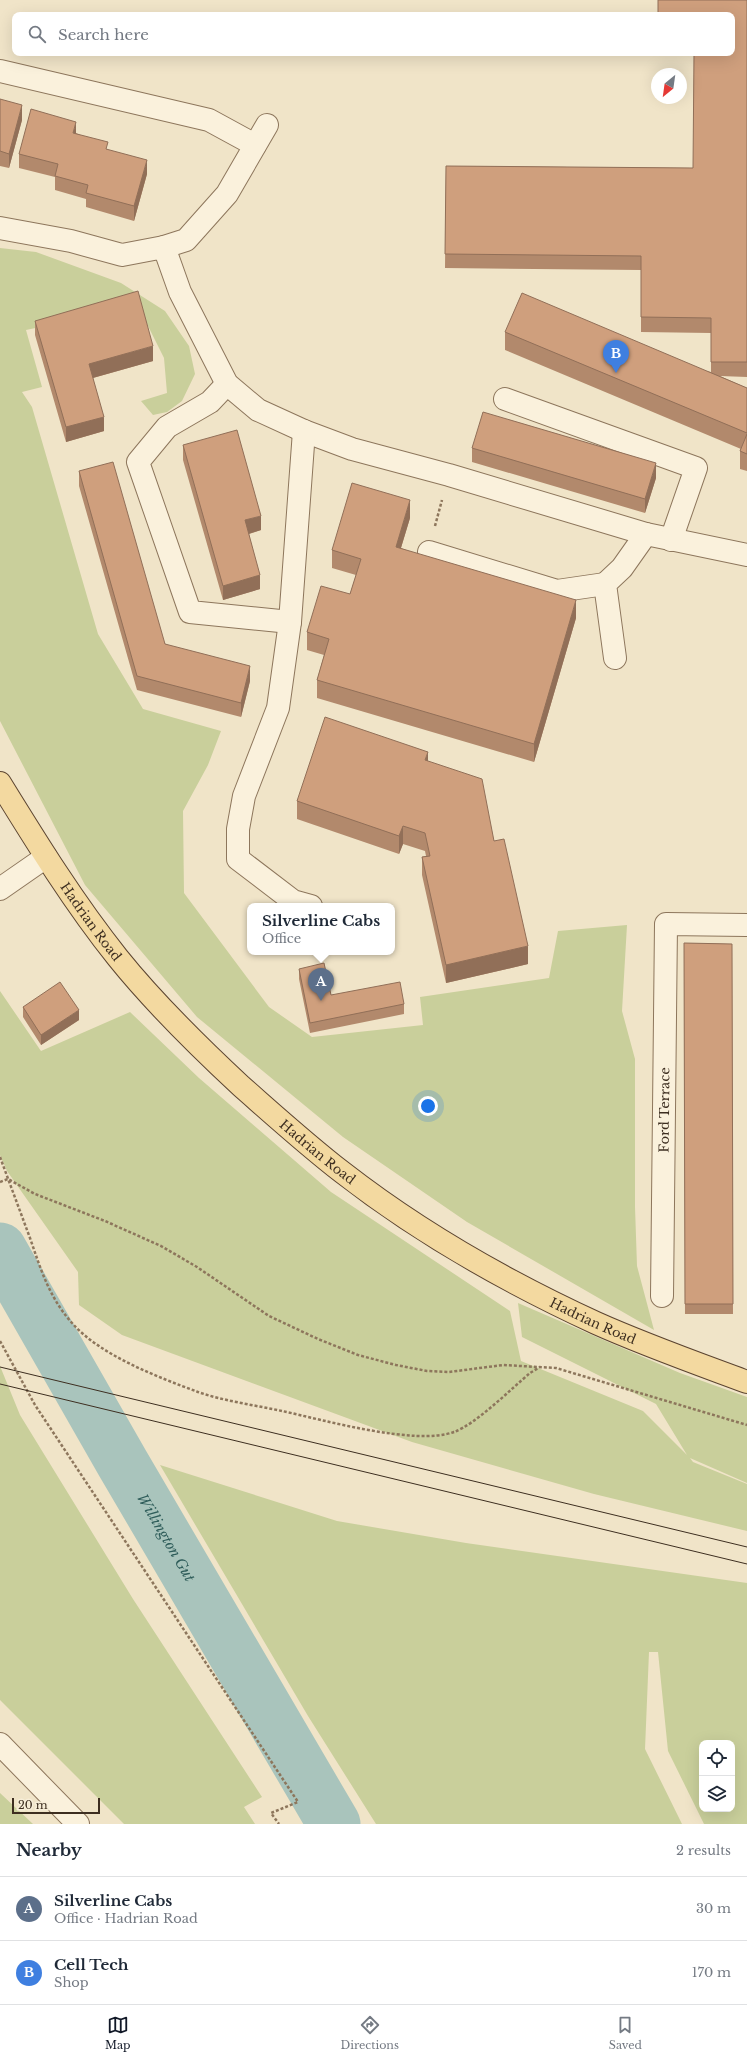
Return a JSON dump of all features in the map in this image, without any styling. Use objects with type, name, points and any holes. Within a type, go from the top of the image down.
[{"type":"main road","name":"Hadrian Road","points":[[0,783],[78,906],[120,960],[210,1056],[291,1131],[344,1173],[401,1214],[452,1246],[538,1294],[631,1337],[747,1382]]},
{"type":"street","points":[[0,71],[209,120],[255,145]]},
{"type":"street","points":[[0,228],[71,241],[122,255],[164,247],[186,240],[227,194],[267,125]]},
{"type":"street","points":[[164,247],[180,292],[227,384],[258,410],[304,431],[352,449],[449,475],[646,534],[747,555]]},
{"type":"street","points":[[227,384],[210,402],[167,427],[138,462],[190,612],[290,622]]},
{"type":"street","points":[[505,399],[696,468],[671,540]]},
{"type":"street","points":[[300,903],[293,901],[238,858],[238,829],[244,796],[278,708],[290,622],[304,431]]},
{"type":"street","points":[[429,552],[556,591],[605,584],[622,568],[646,534]]},
{"type":"street","points":[[605,584],[615,658]]},
{"type":"street","points":[[0,889],[46,857]]},
{"type":"street","name":"Ford Terrace","points":[[662,1296],[666,924],[747,924]]},
{"type":"street","points":[[0,1744],[78,1824]]},
{"type":"path","points":[[429,552],[449,475]]},
{"type":"path","points":[[0,1158],[43,1277],[54,1299],[73,1324],[93,1342],[125,1360],[200,1392],[376,1431],[412,1436],[435,1436],[454,1432],[468,1425],[530,1373],[542,1366]]},
{"type":"path","points":[[0,1182],[8,1179],[35,1194],[105,1221],[161,1246],[198,1267],[269,1316],[318,1339],[358,1355],[427,1371],[449,1372],[502,1365],[542,1366],[570,1371],[747,1425]]},
{"type":"path","points":[[0,1342],[35,1405],[298,1802],[271,1813],[279,1824]]},
{"type":"green space","points":[[0,248],[36,252],[121,283],[165,311],[189,346],[195,374],[182,401],[167,412],[153,415],[141,401],[167,393],[164,358],[138,306],[26,330],[42,387],[22,392],[32,407],[98,634],[143,709],[221,731],[208,765],[183,811],[184,893],[269,1007],[312,1037],[423,1025],[420,997],[549,978],[558,931],[627,925],[622,1011],[635,1059],[635,1207],[637,1266],[654,1330],[467,1222],[343,1137],[197,1017],[85,885],[0,721]]},
{"type":"green space","points":[[0,991],[41,1051],[130,1012],[199,1078],[331,1192],[510,1311],[521,1361],[643,1411],[687,1455],[656,1404],[522,1337],[518,1303],[680,1373],[747,1397],[747,1483],[690,1458],[693,1462],[747,1484],[747,1531],[594,1494],[412,1442],[122,1335],[79,1305],[78,1272],[7,1171],[0,1155]]},
{"type":"green space","points":[[0,1366],[20,1415],[133,1599],[262,1797],[244,1807],[255,1824],[124,1824],[0,1700]]},
{"type":"green space","points":[[160,1465],[337,1521],[466,1543],[747,1583],[747,1824],[704,1824],[668,1751],[658,1652],[649,1652],[645,1749],[682,1824],[376,1824],[308,1716]]},
{"type":"green space","points":[[0,1793],[33,1824],[0,1824]]},
{"type":"building","points":[[658,0],[747,0],[747,362],[711,362],[711,318],[641,317],[641,256],[445,254],[446,166],[693,168],[694,56],[735,56],[735,12],[658,12]]},
{"type":"building","points":[[0,99],[22,105],[9,154],[0,151]]},
{"type":"building","points":[[31,109],[76,122],[73,133],[108,142],[106,149],[147,160],[134,206],[86,193],[88,185],[55,176],[58,164],[19,154]]},
{"type":"building","points":[[138,291],[153,346],[89,364],[104,417],[66,427],[35,321]]},
{"type":"building","points":[[522,293],[747,388],[747,433],[505,332]]},
{"type":"building","points":[[483,412],[656,463],[645,499],[472,448]]},
{"type":"building","points":[[237,430],[261,516],[245,520],[260,575],[223,586],[183,445]]},
{"type":"building","points":[[747,434],[747,454],[740,451]]},
{"type":"building","points":[[113,462],[165,644],[250,666],[241,703],[137,676],[79,471]]},
{"type":"building","points":[[352,483],[410,500],[396,547],[576,600],[534,744],[317,680],[329,639],[307,632],[321,586],[350,594],[361,559],[332,550]]},
{"type":"building","points":[[325,717],[428,752],[425,760],[482,779],[494,841],[504,839],[528,946],[446,965],[422,857],[430,856],[425,833],[403,826],[399,836],[297,801]]},
{"type":"building","points":[[684,943],[732,944],[733,1304],[685,1304]]},
{"type":"building","points":[[324,963],[331,995],[400,982],[404,1004],[310,1023],[299,969]]},
{"type":"building","points":[[60,982],[79,1010],[41,1035],[23,1007]]},
{"type":"waterway","name":"Willington Gut","points":[[0,1249],[123,1464],[334,1824]]},
{"type":"tram line","points":[[0,1367],[747,1547]]},
{"type":"tram line","points":[[0,1384],[747,1564]]},
{"type":"place","name":"Cell Tech","points":[[616,373]]},
{"type":"place","name":"Silverline Cabs","points":[[321,1001]]}]
